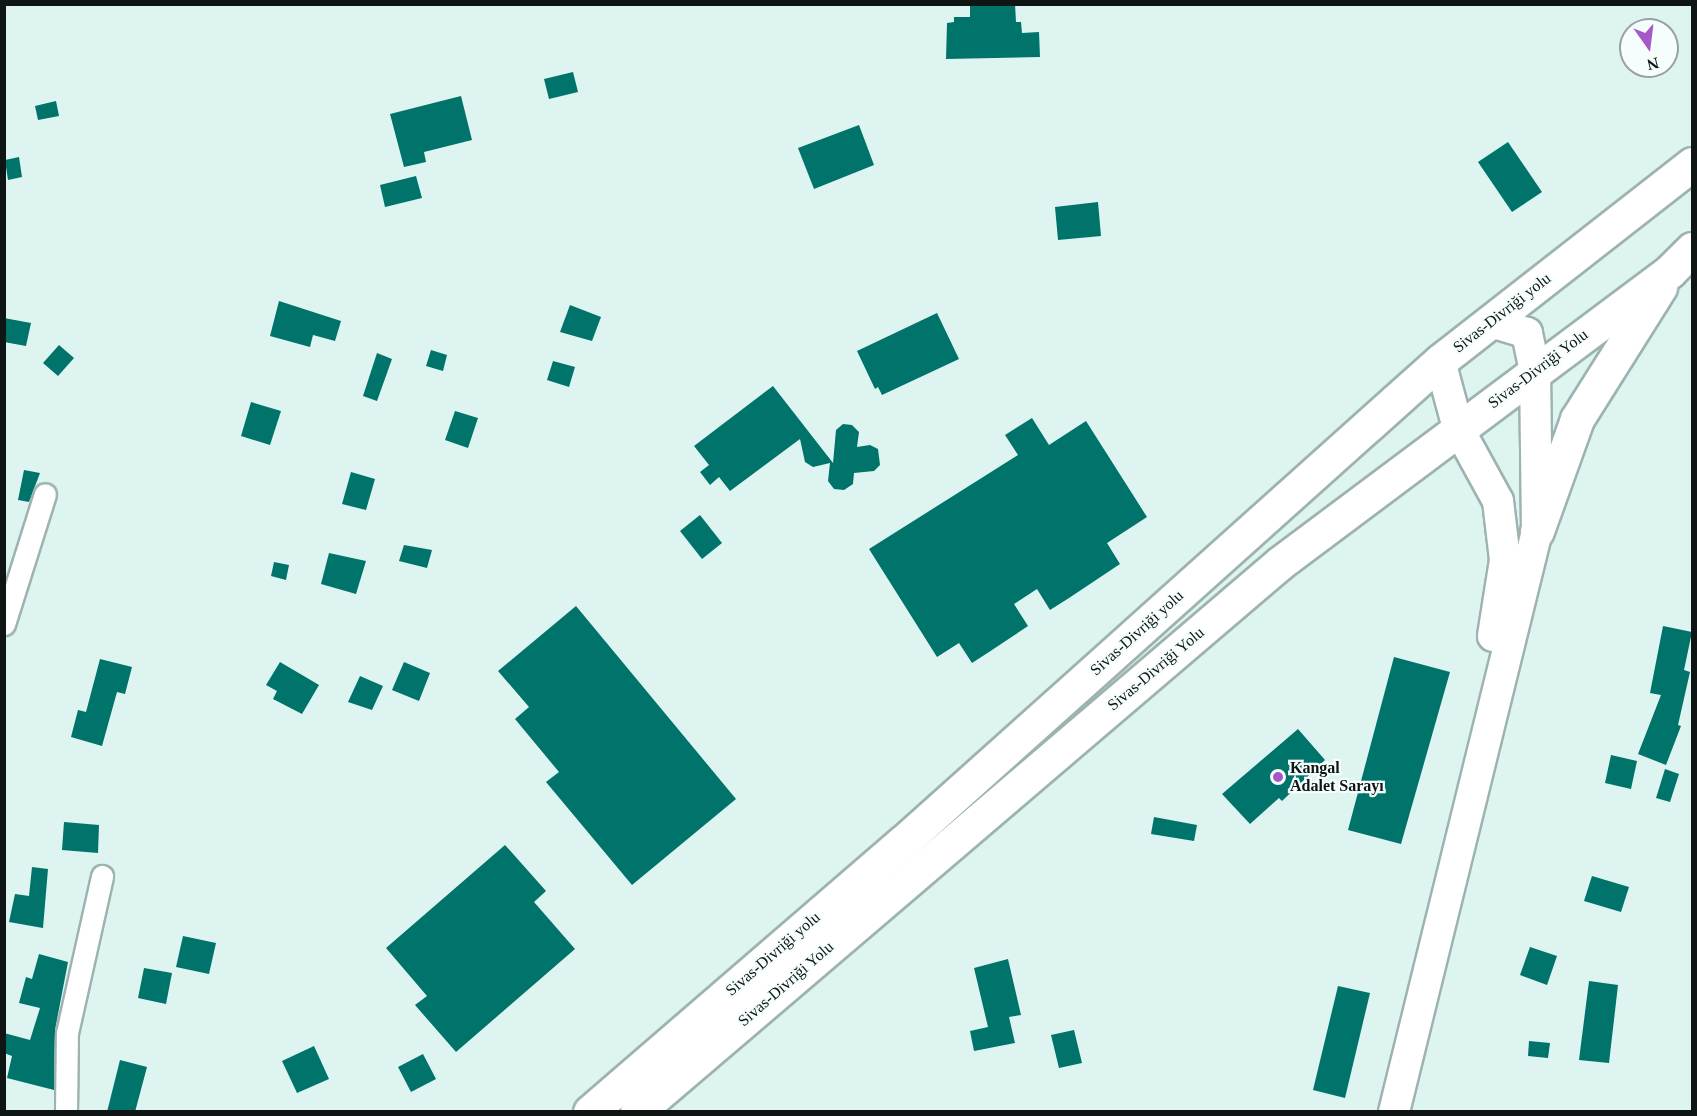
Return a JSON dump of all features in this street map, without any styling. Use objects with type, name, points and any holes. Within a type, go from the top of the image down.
[{"type":"main road","name":"Sivas-Divriği yolu","points":[[590,1112],[902,843],[1440,362],[1692,164]]},
{"type":"main road","name":"Sivas-Divriği Yolu","points":[[638,1112],[1281,563],[1681,260]]},
{"type":"main road","points":[[1537,531],[1577,419],[1681,260]]},
{"type":"street","points":[[1394,1112],[1537,531],[1535,371],[1527,333],[1491,322]]},
{"type":"street","points":[[1440,362],[1458,428],[1497,501],[1505,560],[1462,834]]},
{"type":"street","points":[[4,624],[45,494]]},
{"type":"street","points":[[66,1112],[67,1034],[102,876]]},
{"type":"building","points":[[970,4],[1015,4],[1016,22],[1021,22],[1022,33],[1039,32],[1040,57],[946,59],[947,23],[954,22],[954,17],[970,17]]},
{"type":"building","points":[[573,72],[578,92],[549,99],[544,79]]},
{"type":"building","points":[[461,96],[472,140],[424,152],[426,162],[404,167],[390,114]]},
{"type":"building","points":[[56,101],[59,116],[38,120],[35,106]]},
{"type":"building","points":[[859,125],[874,165],[814,189],[798,148]]},
{"type":"building","points":[[1508,142],[1542,192],[1512,212],[1478,162]]},
{"type":"building","points":[[19,157],[22,177],[8,180],[5,160]]},
{"type":"building","points":[[416,176],[422,198],[385,207],[380,185]]},
{"type":"building","points":[[1098,202],[1101,236],[1058,240],[1055,207]]},
{"type":"building","points":[[279,301],[341,321],[335,341],[313,335],[310,347],[270,336]]},
{"type":"building","points":[[570,305],[601,317],[592,341],[560,332]]},
{"type":"building","points":[[937,313],[959,359],[882,395],[878,387],[875,389],[857,351]]},
{"type":"building","points":[[4,318],[31,323],[26,346],[4,342]]},
{"type":"building","points":[[59,345],[74,358],[58,376],[43,363]]},
{"type":"building","points":[[431,350],[447,355],[443,371],[426,366]]},
{"type":"building","points":[[377,353],[392,359],[377,401],[363,396]]},
{"type":"building","points":[[553,361],[575,367],[569,387],[547,380]]},
{"type":"building","points":[[773,386],[833,463],[836,430],[843,424],[852,425],[859,432],[857,447],[870,445],[878,449],[880,465],[874,471],[854,473],[853,484],[844,490],[834,489],[828,481],[830,463],[813,467],[805,462],[800,439],[730,491],[719,477],[710,485],[700,472],[709,465],[694,446]]},
{"type":"building","points":[[251,402],[281,411],[270,445],[241,436]]},
{"type":"building","points":[[455,411],[478,418],[468,448],[445,440]]},
{"type":"building","points":[[1032,418],[1049,445],[1086,421],[1147,517],[1107,543],[1120,564],[1069,598],[1050,610],[1037,589],[1014,604],[1028,626],[989,652],[972,663],[959,643],[937,657],[869,549],[1018,455],[1005,435]]},
{"type":"building","points":[[24,470],[40,473],[29,502],[18,500]]},
{"type":"building","points":[[351,472],[375,479],[366,510],[342,504]]},
{"type":"building","points":[[700,515],[722,543],[702,559],[680,531]]},
{"type":"building","points":[[404,545],[432,550],[427,568],[399,561]]},
{"type":"building","points":[[329,553],[366,561],[356,594],[321,584]]},
{"type":"building","points":[[274,562],[289,565],[286,580],[271,576]]},
{"type":"building","points":[[576,606],[736,799],[632,885],[546,782],[559,772],[515,719],[529,707],[498,671]]},
{"type":"building","points":[[1663,626],[1692,632],[1684,670],[1690,672],[1678,725],[1681,726],[1666,765],[1638,754],[1661,695],[1650,693]]},
{"type":"building","points":[[1394,657],[1450,672],[1401,844],[1348,830]]},
{"type":"building","points":[[100,659],[132,667],[125,694],[117,692],[102,746],[71,737],[78,710],[86,712]]},
{"type":"building","points":[[280,662],[319,685],[302,714],[273,699],[277,691],[266,685]]},
{"type":"building","points":[[404,662],[430,673],[419,701],[392,690]]},
{"type":"building","points":[[360,676],[383,686],[372,710],[348,702]]},
{"type":"building","name":"Kangal Adalet Sarayı","points":[[1298,729],[1325,760],[1282,801],[1279,798],[1250,824],[1222,794]]},
{"type":"building","points":[[1611,755],[1637,761],[1631,789],[1605,783]]},
{"type":"building","points":[[1665,769],[1679,774],[1670,802],[1656,798]]},
{"type":"building","points":[[1154,817],[1197,825],[1194,841],[1151,834]]},
{"type":"building","points":[[64,822],[99,825],[98,853],[62,850]]},
{"type":"building","points":[[505,845],[546,891],[534,902],[575,949],[456,1052],[415,1005],[427,996],[386,948]]},
{"type":"building","points":[[32,867],[48,869],[43,928],[9,922],[15,894],[29,896]]},
{"type":"building","points":[[1592,876],[1629,887],[1621,912],[1584,901]]},
{"type":"building","points":[[183,936],[216,943],[209,974],[176,967]]},
{"type":"building","points":[[1530,947],[1557,956],[1547,985],[1520,975]]},
{"type":"building","points":[[39,954],[68,962],[55,1030],[54,1090],[7,1078],[12,1056],[4,1053],[4,1033],[30,1040],[40,1008],[19,1003],[26,977],[32,979]]},
{"type":"building","points":[[1008,959],[1021,1015],[1009,1017],[1015,1043],[974,1051],[970,1031],[988,1027],[974,968]]},
{"type":"building","points":[[144,968],[172,973],[166,1004],[138,998]]},
{"type":"building","points":[[1589,981],[1618,985],[1609,1063],[1579,1060]]},
{"type":"building","points":[[1338,986],[1370,993],[1345,1098],[1313,1090]]},
{"type":"building","points":[[1074,1030],[1082,1063],[1059,1068],[1051,1035]]},
{"type":"building","points":[[1529,1041],[1550,1043],[1548,1058],[1528,1056]]},
{"type":"building","points":[[314,1046],[329,1079],[297,1093],[282,1061]]},
{"type":"building","points":[[423,1054],[436,1079],[411,1092],[398,1067]]},
{"type":"building","points":[[120,1060],[147,1067],[135,1112],[107,1112]]},
{"type":"place","name":"Kangal Adalet Sarayı","points":[[1278,777]]}]
